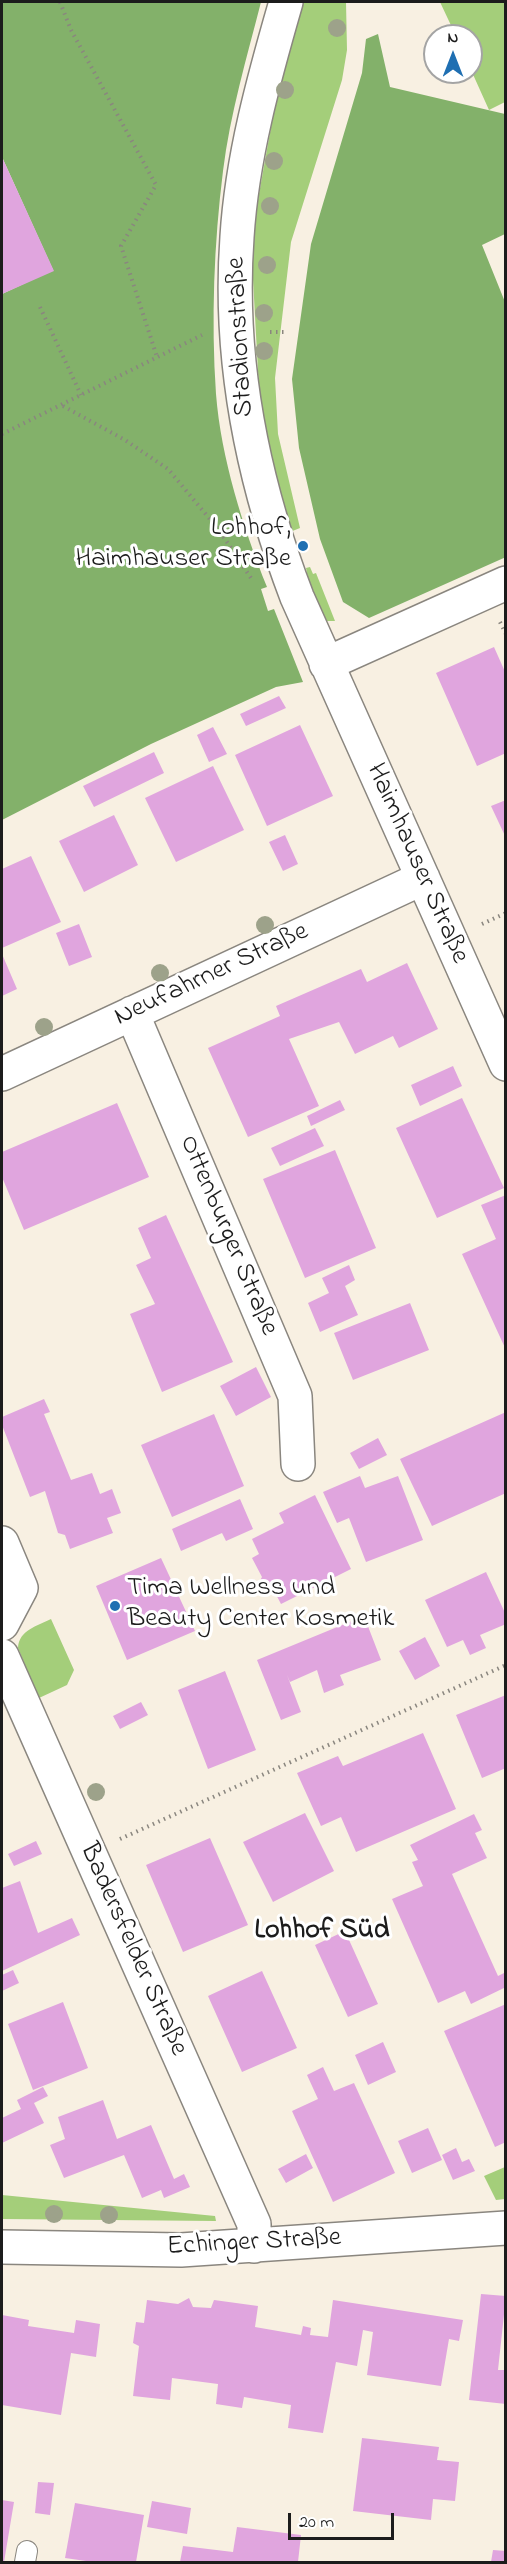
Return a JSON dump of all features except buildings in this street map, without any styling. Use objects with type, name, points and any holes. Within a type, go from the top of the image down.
[{"type":"street","name":"Stadionstraße","points":[[286,2],[265,74],[246,164],[237,237],[236,312],[240,374],[249,437],[290,577],[326,664]]},
{"type":"street","points":[[326,664],[506,583]]},
{"type":"street","name":"Haimhauser Straße","points":[[326,664],[506,1064]]},
{"type":"street","name":"Neufahrner Straße","points":[[2,1074],[423,878]]},
{"type":"street","name":"Ottenburger Straße","points":[[132,1013],[295,1396],[298,1464]]},
{"type":"street","points":[[2,1543],[21,1588],[2,1624]]},
{"type":"street","name":"Badersfelder Straße","points":[[2,1656],[254,2224],[254,2246]]},
{"type":"street","name":"Echinger Straße","points":[[2,2247],[181,2250],[506,2228]]},
{"type":"path","points":[[60,2],[71,30],[156,184],[121,246],[157,357]]},
{"type":"path","points":[[40,307],[81,395]]},
{"type":"path","points":[[2,434],[62,406],[197,335],[205,334]]},
{"type":"path","points":[[62,406],[125,440],[168,469],[219,530],[257,587],[290,577]]},
{"type":"path","points":[[89,1852],[506,1665]]},
{"type":"green space","points":[[2,2],[261,2],[234,107],[223,171],[214,282],[216,394],[223,443],[234,492],[267,587],[261,589],[268,611],[274,609],[303,682],[276,687],[151,744],[2,820],[2,294],[53,270],[2,157]]},
{"type":"green space","points":[[301,2],[346,2],[347,50],[342,80],[291,242],[275,378],[278,434],[300,528],[290,532],[260,408],[252,261],[257,205],[273,116]]},
{"type":"green space","points":[[440,2],[505,2],[505,102],[489,110],[477,84],[483,84],[483,24],[450,24]]},
{"type":"green space","points":[[378,34],[390,87],[505,114],[505,234],[482,245],[505,302],[506,557],[369,618],[343,602],[320,539],[299,448],[292,379],[311,244],[362,73],[366,39]]},
{"type":"green space","points":[[310,567],[313,574],[316,573],[335,621],[327,621],[317,602],[307,575],[306,568]]},
{"type":"green space","points":[[51,1619],[74,1670],[67,1685],[39,1698],[18,1648],[25,1633]]},
{"type":"green space","points":[[505,2167],[505,2199],[496,2200],[484,2176]]},
{"type":"green space","points":[[2,2195],[215,2216],[216,2221],[2,2219]]},
{"type":"place","name":"Lohhof, Haimhauser Straße","points":[[303,546]]},
{"type":"place","name":"Tima Wellness und Beauty Center Kosmetik","points":[[115,1606]]},
{"type":"district","name":"Lohhof Süd","points":[[322,1932]]}]
